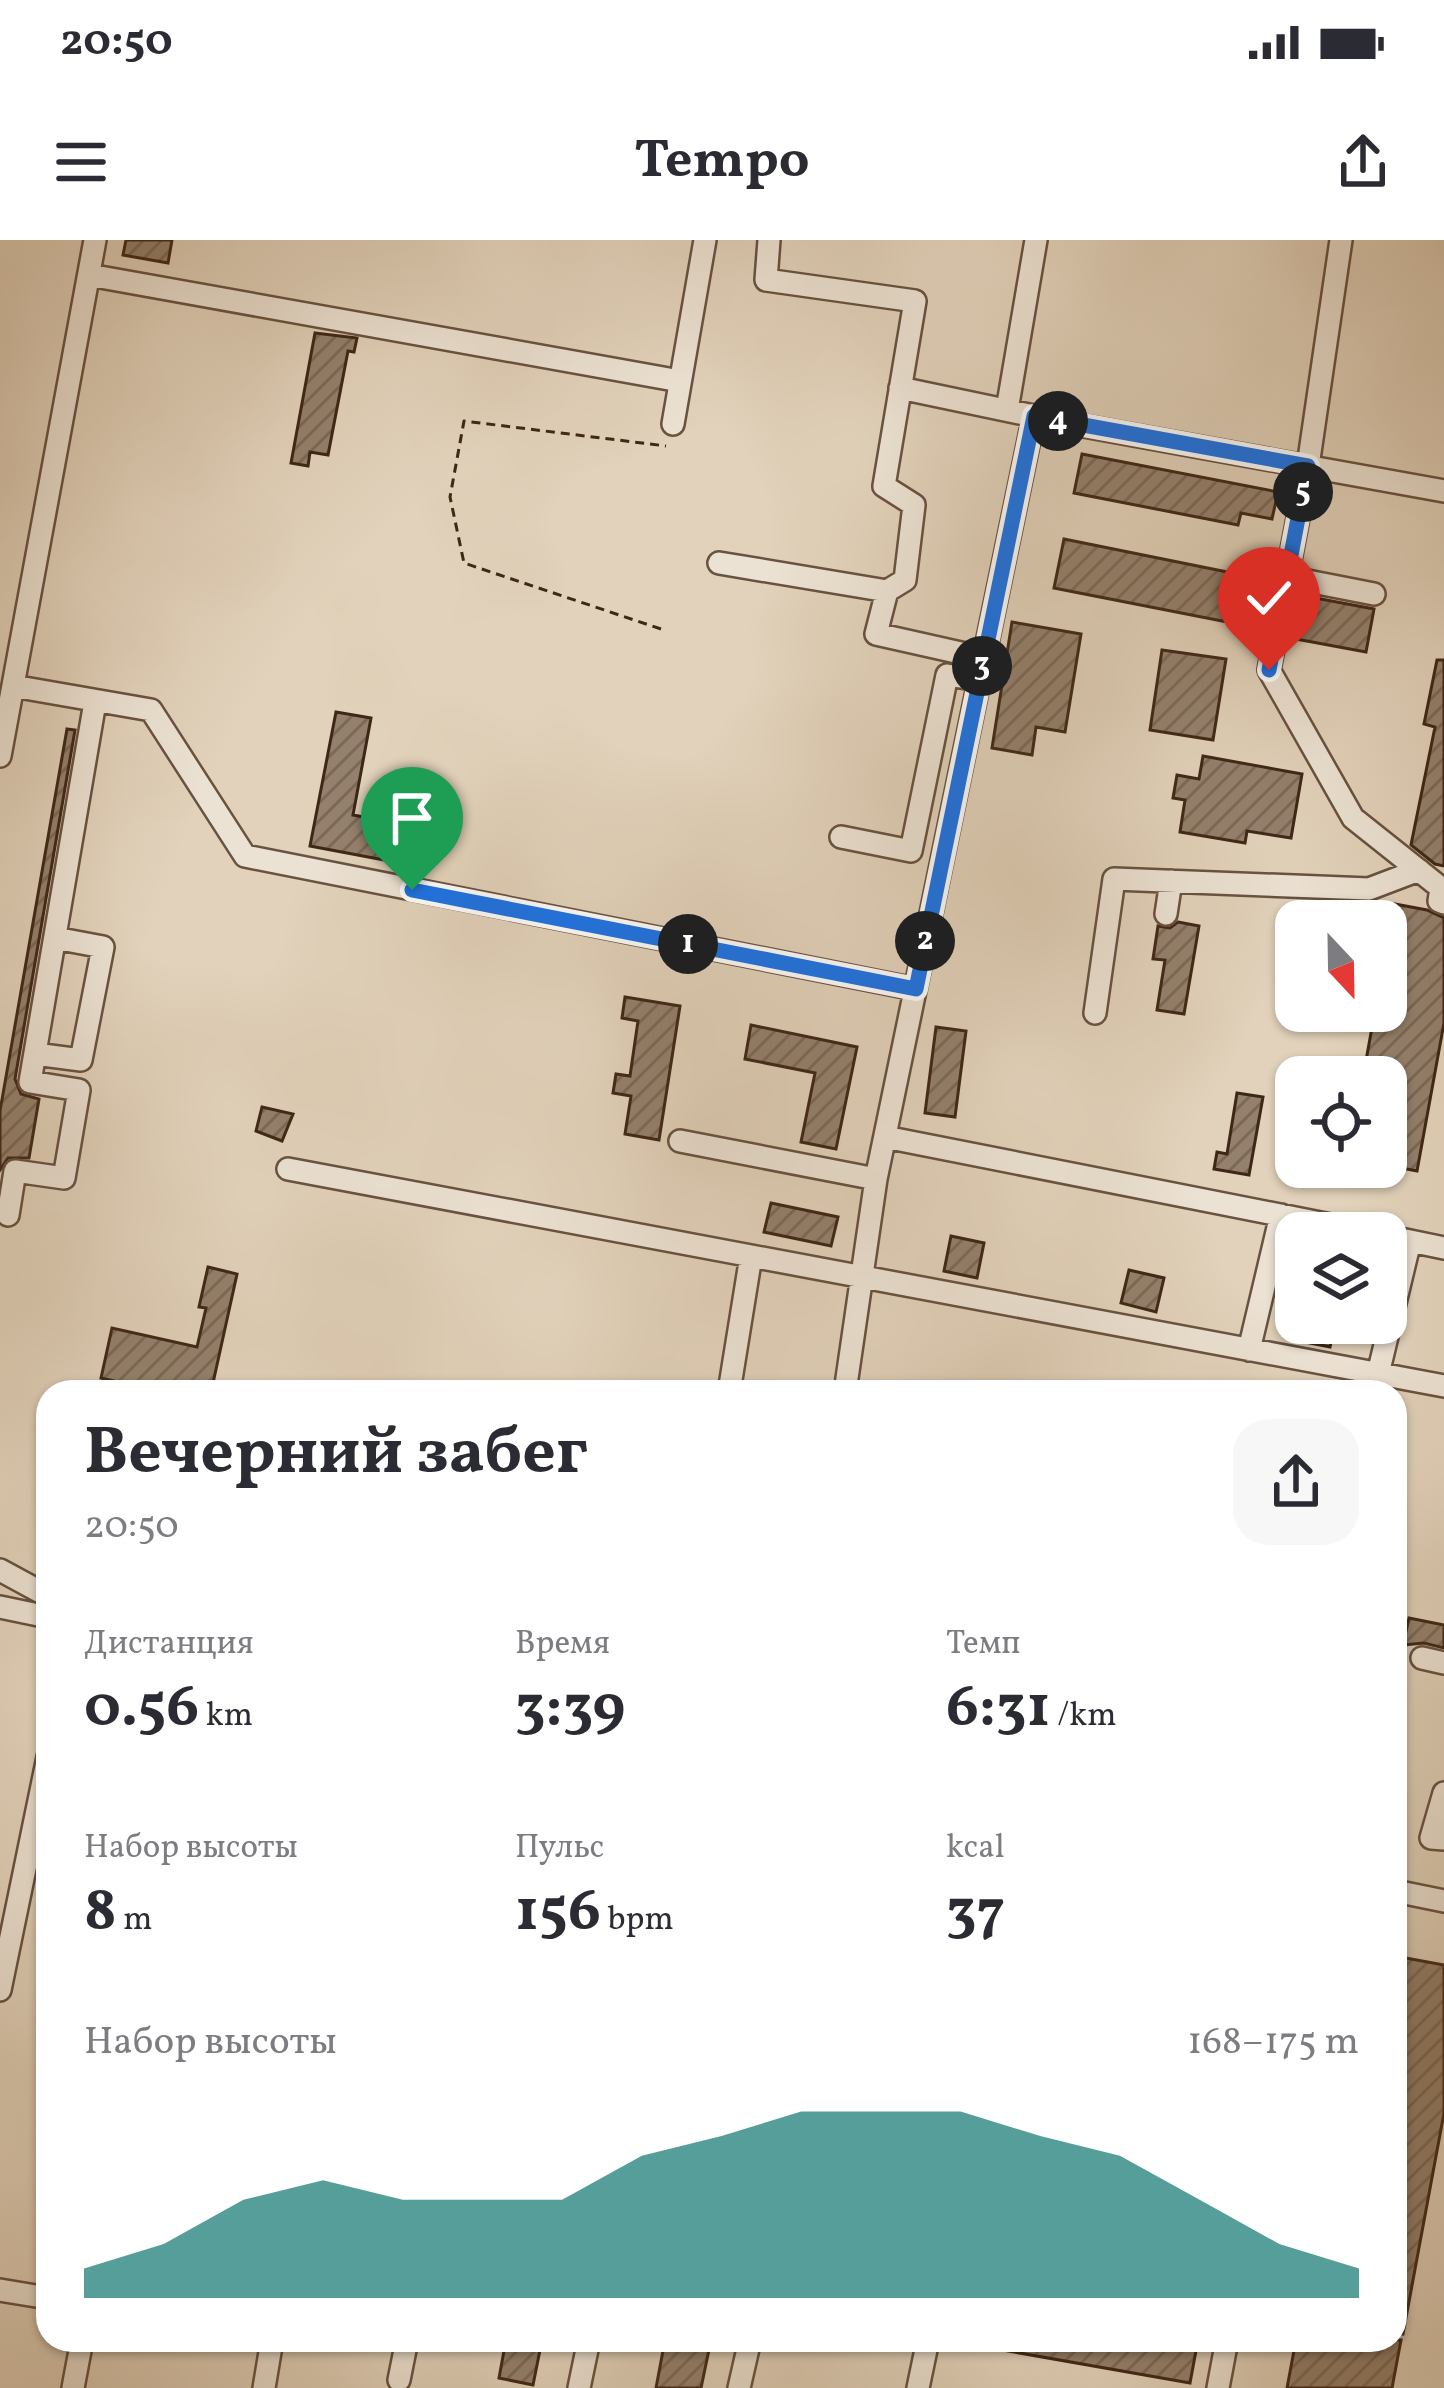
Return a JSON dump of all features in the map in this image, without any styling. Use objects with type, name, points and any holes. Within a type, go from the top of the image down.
[{"type":"street","points":[[0,756],[95,240]]},
{"type":"street","points":[[673,424],[705,240]]},
{"type":"street","points":[[719,563],[887,591],[905,580],[914,505],[884,486],[915,301],[766,280],[770,240]]},
{"type":"street","points":[[1006,410],[1036,240]]},
{"type":"street","points":[[1341,240],[1308,466],[1269,670],[1353,818],[1442,888],[1438,902],[1444,903]]},
{"type":"street","points":[[89,275],[680,381]]},
{"type":"street","points":[[900,388],[1444,491]]},
{"type":"street","points":[[846,1380],[876,1179],[1034,416]]},
{"type":"street","points":[[1287,577],[1374,594]]},
{"type":"street","points":[[887,591],[876,634],[981,669]]},
{"type":"street","points":[[841,837],[910,851],[946,675],[981,669]]},
{"type":"street","points":[[13,686],[151,710],[245,856],[916,989]]},
{"type":"street","points":[[8,1215],[16,1172],[64,1178],[76,1112],[79,1090],[30,1082],[95,702]]},
{"type":"street","points":[[1095,1013],[1114,879],[1369,889],[1419,870]]},
{"type":"street","points":[[1166,914],[1171,881]]},
{"type":"street","points":[[35,1054],[81,1060],[103,947],[55,938]]},
{"type":"street","points":[[885,1137],[1275,1214]]},
{"type":"street","points":[[680,1141],[876,1179]]},
{"type":"street","points":[[288,1169],[1444,1386]]},
{"type":"street","points":[[1249,1349],[1275,1240]]},
{"type":"street","points":[[1407,1240],[1444,1248]]},
{"type":"street","points":[[1378,1374],[1410,1241]]},
{"type":"street","points":[[730,1380],[751,1256]]},
{"type":"street","points":[[0,1570],[36,1590]]},
{"type":"street","points":[[0,1607],[36,1614]]},
{"type":"street","points":[[1444,1793],[1431,1838],[1444,1839]]},
{"type":"street","points":[[0,1990],[36,1815]]},
{"type":"street","points":[[1407,1893],[1444,1900]]},
{"type":"street","points":[[0,2290],[36,2296]]},
{"type":"street","points":[[73,2388],[80,2352]]},
{"type":"street","points":[[264,2388],[270,2352]]},
{"type":"street","points":[[399,2380],[405,2352]]},
{"type":"street","points":[[579,2388],[586,2352]]},
{"type":"street","points":[[739,2388],[747,2352]]},
{"type":"street","points":[[918,2388],[926,2352]]},
{"type":"street","points":[[1218,2388],[1225,2352]]},
{"type":"path","points":[[661,629],[464,563],[450,497],[464,421],[666,446],[673,424]]},
{"type":"building","points":[[126,240],[172,240],[168,263],[123,255]]},
{"type":"building","points":[[315,333],[357,338],[354,352],[348,351],[328,455],[310,452],[308,466],[291,463]]},
{"type":"building","points":[[1082,454],[1278,492],[1272,519],[1241,513],[1238,525],[1074,493]]},
{"type":"building","points":[[1064,539],[1237,574],[1227,622],[1054,588]]},
{"type":"building","points":[[1305,596],[1374,609],[1366,652],[1296,639]]},
{"type":"building","points":[[1012,622],[1081,634],[1065,732],[1036,727],[1032,755],[992,748]]},
{"type":"building","points":[[1162,650],[1226,659],[1213,740],[1150,730]]},
{"type":"building","points":[[1437,660],[1444,660],[1444,866],[1411,845],[1435,727],[1424,724]]},
{"type":"building","points":[[336,712],[371,718],[353,815],[392,822],[384,860],[310,846]]},
{"type":"building","points":[[67,729],[75,730],[15,1079],[21,1094],[39,1099],[29,1158],[8,1158],[0,1170],[0,1111]]},
{"type":"building","points":[[1203,756],[1302,774],[1291,838],[1247,831],[1245,843],[1180,832],[1185,800],[1173,798],[1177,775],[1199,779]]},
{"type":"building","points":[[1407,906],[1444,918],[1444,1023],[1417,1171],[1407,1169],[1407,1056],[1367,1056],[1371,1032],[1407,1032]]},
{"type":"building","points":[[1178,922],[1199,926],[1184,1014],[1157,1010],[1165,960],[1153,959],[1158,926],[1170,928]]},
{"type":"building","points":[[625,997],[680,1006],[659,1140],[625,1134],[631,1096],[613,1093],[616,1074],[630,1076],[638,1021],[622,1018]]},
{"type":"building","points":[[751,1025],[857,1047],[836,1149],[801,1142],[815,1073],[745,1059]]},
{"type":"building","points":[[936,1027],[966,1031],[955,1117],[925,1113]]},
{"type":"building","points":[[1237,1093],[1263,1097],[1249,1175],[1214,1169],[1217,1152],[1227,1154]]},
{"type":"building","points":[[262,1107],[293,1114],[282,1141],[256,1131]]},
{"type":"building","points":[[771,1203],[838,1217],[831,1246],[764,1232]]},
{"type":"building","points":[[951,1236],[984,1243],[977,1278],[944,1271]]},
{"type":"building","points":[[208,1267],[237,1274],[214,1380],[101,1378],[112,1328],[197,1347],[206,1308],[199,1307]]},
{"type":"building","points":[[1129,1270],[1164,1278],[1156,1312],[1121,1303]]},
{"type":"building","points":[[1409,1618],[1444,1625],[1444,1648],[1407,1645]]},
{"type":"building","points":[[1407,1958],[1444,1965],[1444,2113],[1407,2312]]},
{"type":"building","points":[[504,2352],[540,2352],[533,2385],[499,2378]]},
{"type":"building","points":[[663,2352],[708,2352],[701,2388],[656,2388]]},
{"type":"building","points":[[1014,2352],[1196,2352],[1190,2383]]},
{"type":"building","points":[[1294,2352],[1399,2352],[1392,2388],[1287,2388]]},
{"type":"route","points":[[412,890],[916,989],[1034,416],[1308,466],[1269,670]]}]
